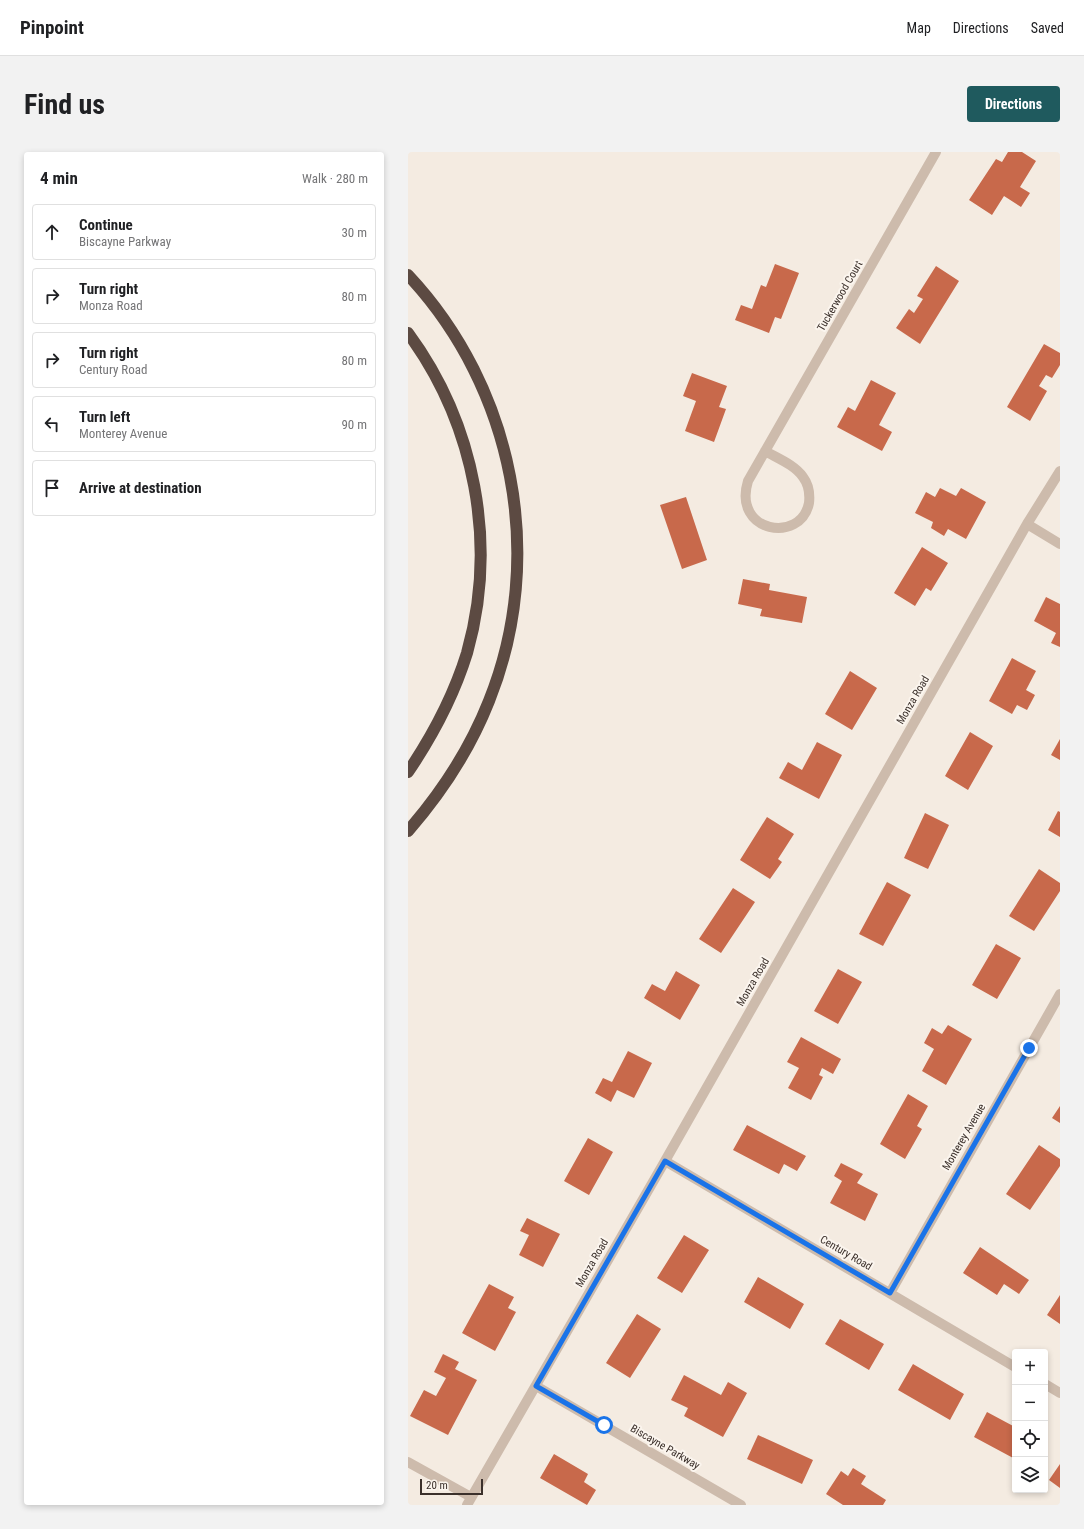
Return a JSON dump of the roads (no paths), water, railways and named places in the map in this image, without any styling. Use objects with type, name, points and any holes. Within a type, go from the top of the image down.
[{"type":"highway","points":[[408,275],[429,299],[452,331],[471,363],[487,397],[500,434],[509,471],[515,510],[518,548],[516,585],[511,626],[502,662],[489,701],[474,735],[455,768],[434,800],[408,831]]},
{"type":"highway","points":[[408,333],[435,375],[459,428],[473,478],[478,514],[480,549],[479,582],[475,613],[467,652],[440,718],[408,772]]},
{"type":"street","name":"Tuckerwood Court","points":[[766,451],[794,469],[802,476],[808,485],[810,496],[806,511],[795,523],[785,528],[764,526],[755,520],[749,512],[745,502],[745,491],[748,481],[936,152]]},
{"type":"street","name":"Monza Road","points":[[469,1501],[665,1161],[1027,524],[1060,471]]},
{"type":"street","points":[[1027,524],[1060,544]]},
{"type":"street","name":"Monterey Avenue","points":[[890,1293],[1060,994]]},
{"type":"street","name":"Century Road","points":[[665,1161],[1012,1365]]},
{"type":"street","points":[[1047,1385],[1060,1393]]},
{"type":"street","name":"Biscayne Parkway","points":[[536,1386],[741,1505]]},
{"type":"street","points":[[408,1462],[469,1501]]}]
